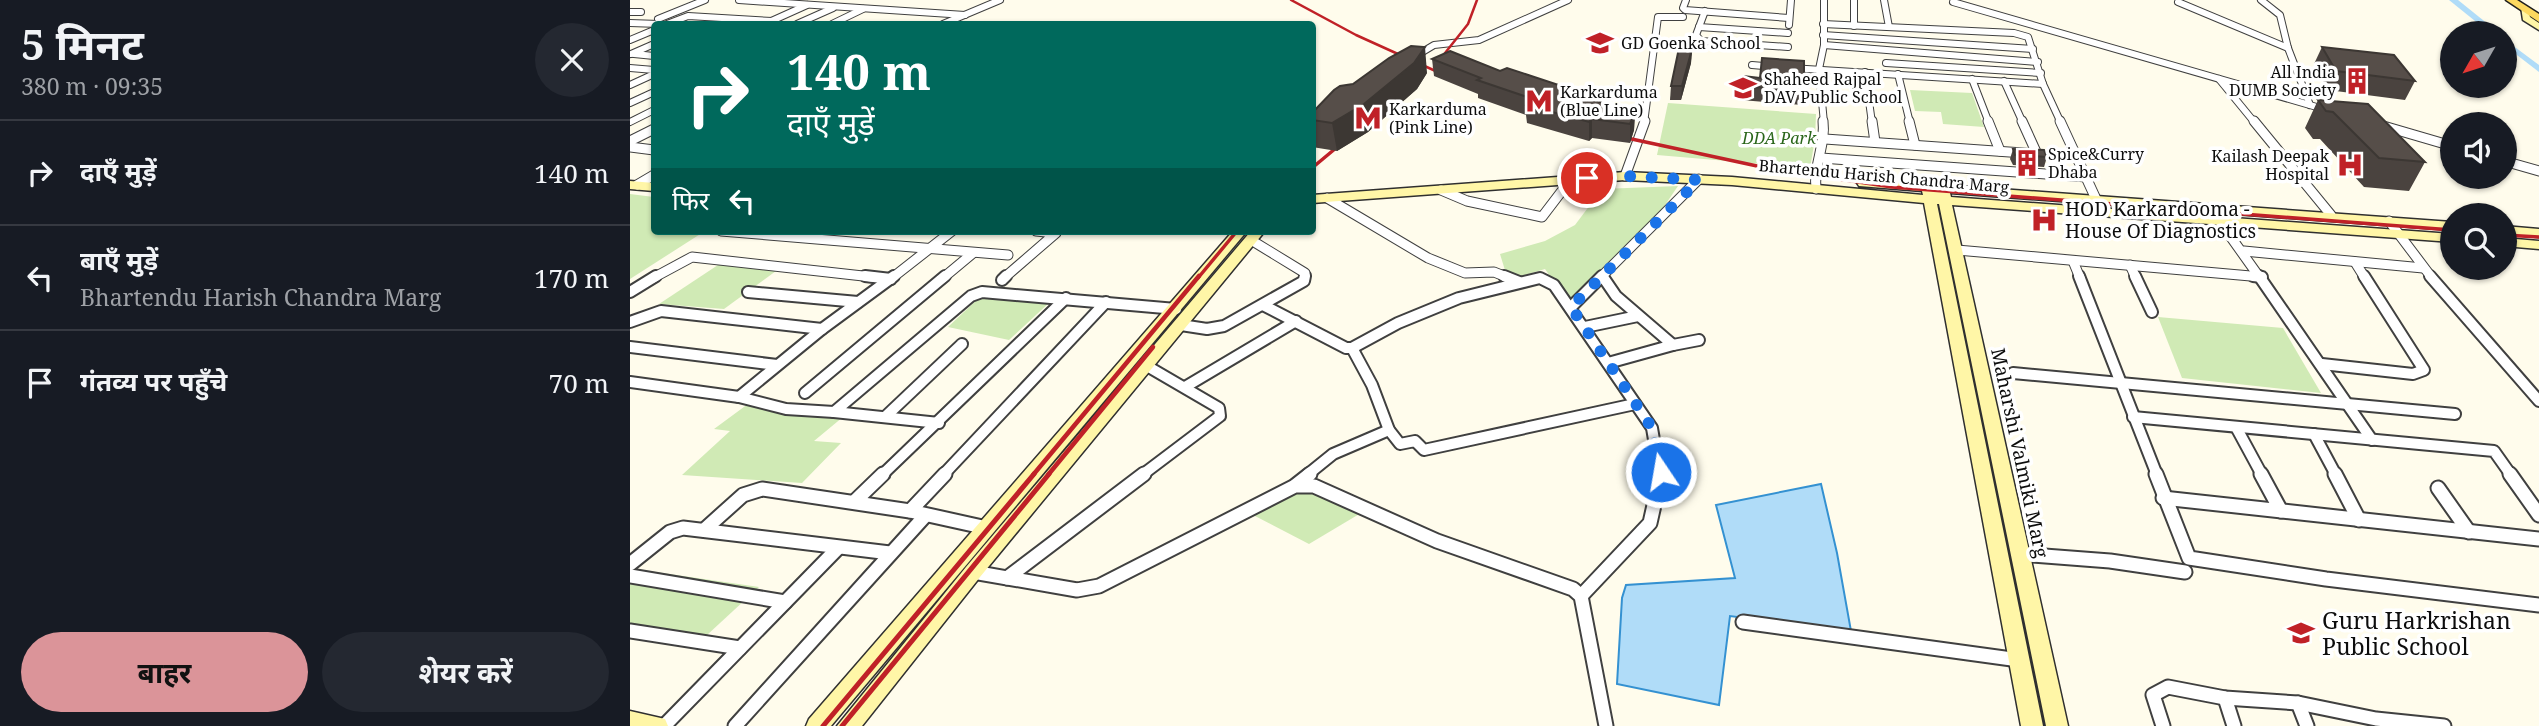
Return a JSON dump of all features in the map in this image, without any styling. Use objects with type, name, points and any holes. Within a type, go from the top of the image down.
[{"type":"main road","points":[[2511,0],[2531,11],[2526,18],[2539,27]]},
{"type":"main road","name":"Bhartendu Harish Chandra Marg","points":[[1316,192],[1371,190],[1564,173],[1626,173],[1936,194],[2440,237]]},
{"type":"main road","name":"Bhartendu Harish Chandra Marg","points":[[1316,199],[1626,173],[1699,180],[1815,185]]},
{"type":"main road","name":"Bhartendu Harish Chandra Marg","points":[[1936,194],[2096,199],[2440,225]]},
{"type":"main road","name":"Maharshi Valmiki Marg","points":[[1936,194],[1956,250],[2057,726]]},
{"type":"main road","name":"Maharshi Valmiki Marg","points":[[1936,194],[1963,358],[2032,726]]},
{"type":"main road","points":[[2517,231],[2539,233]]},
{"type":"main road","points":[[817,726],[950,567],[1178,317],[1248,235]]},
{"type":"main road","points":[[2517,243],[2539,245]]},
{"type":"main road","points":[[848,726],[973,572],[1147,366],[1178,317]]},
{"type":"main road","points":[[630,721],[654,726]]},
{"type":"street","points":[[705,0],[657,19],[675,21],[688,16],[772,21],[808,5]]},
{"type":"street","points":[[739,0],[965,15]]},
{"type":"street","points":[[986,0],[999,0]]},
{"type":"street","points":[[950,21],[999,0]]},
{"type":"street","points":[[1403,62],[1434,46],[1489,36],[1568,0]]},
{"type":"street","points":[[1681,25],[1686,0]]},
{"type":"street","points":[[1785,57],[1791,0]]},
{"type":"street","points":[[1815,185],[1825,139],[1819,69],[1824,45],[1824,0]]},
{"type":"street","points":[[1854,0],[1854,26]]},
{"type":"street","points":[[1884,0],[1889,27]]},
{"type":"street","points":[[2261,0],[2280,15],[2288,48],[2310,105]]},
{"type":"street","points":[[1953,2],[2336,113]]},
{"type":"street","points":[[2178,2],[2288,48]]},
{"type":"street","points":[[803,21],[835,6]]},
{"type":"street","points":[[838,21],[863,9]]},
{"type":"street","points":[[1705,11],[1696,35],[1701,41],[1788,47]]},
{"type":"street","points":[[1626,173],[1647,115],[1658,17],[1705,11],[1789,18]]},
{"type":"street","points":[[630,12],[641,12]]},
{"type":"street","points":[[630,25],[651,24]]},
{"type":"street","points":[[1823,24],[2014,33],[2028,37],[2043,84],[2096,199]]},
{"type":"street","points":[[1699,27],[1788,33]]},
{"type":"street","points":[[630,40],[651,31]]},
{"type":"street","points":[[1823,35],[2033,49]]},
{"type":"street","points":[[651,45],[631,54],[651,56]]},
{"type":"street","points":[[1824,45],[2038,62]]},
{"type":"street","points":[[1886,63],[2041,73]]},
{"type":"street","points":[[1752,65],[2043,84]]},
{"type":"street","points":[[630,68],[651,72]]},
{"type":"street","points":[[1865,72],[1875,142]]},
{"type":"street","points":[[632,83],[651,74]]},
{"type":"street","points":[[1898,74],[1915,145]]},
{"type":"street","points":[[1972,79],[2000,152]]},
{"type":"street","points":[[2219,79],[2331,215]]},
{"type":"street","points":[[1825,139],[2038,153],[2004,81]]},
{"type":"street","points":[[630,103],[651,93]]},
{"type":"street","points":[[630,122],[651,112]]},
{"type":"street","points":[[2375,124],[2440,143]]},
{"type":"street","points":[[630,141],[651,130]]},
{"type":"street","points":[[630,148],[651,150]]},
{"type":"street","points":[[1821,158],[2087,177]]},
{"type":"street","points":[[2517,165],[2539,171]]},
{"type":"street","points":[[1441,190],[1468,201],[1542,217],[1571,179]]},
{"type":"street","points":[[1571,307],[1699,180]]},
{"type":"street","points":[[1326,198],[1428,258],[1465,273],[1494,272],[1519,282]]},
{"type":"street","points":[[2218,219],[2244,251],[2372,440]]},
{"type":"street","points":[[2389,220],[2423,268],[2539,401]]},
{"type":"street","points":[[766,235],[1008,255]]},
{"type":"street","points":[[739,397],[822,329],[947,235]]},
{"type":"street","points":[[1002,280],[1054,235]]},
{"type":"street","points":[[834,412],[971,296],[986,292],[1107,302],[1215,328],[1263,305],[1306,278],[1305,274],[1250,235]]},
{"type":"street","points":[[1956,250],[2262,277]]},
{"type":"street","points":[[2244,251],[2423,268]]},
{"type":"street","points":[[805,393],[973,253]]},
{"type":"street","points":[[630,292],[677,263],[692,257],[891,279]]},
{"type":"street","points":[[2073,261],[2163,498],[2189,558],[2326,579],[2539,605]]},
{"type":"street","points":[[2322,363],[2413,374],[2424,370],[2355,262]]},
{"type":"street","points":[[2130,265],[2152,312]]},
{"type":"street","points":[[1603,277],[1616,296],[1674,345]]},
{"type":"street","points":[[1352,348],[1398,323],[1459,298],[1519,282],[1540,278],[1549,280],[1585,327],[1652,428],[1661,472],[1650,523],[1581,596]]},
{"type":"street","points":[[748,292],[858,302]]},
{"type":"street","points":[[855,502],[1066,298]]},
{"type":"street","points":[[910,511],[1107,302]]},
{"type":"street","points":[[1263,305],[1352,348],[1372,385],[1389,430],[1400,444],[1415,441],[1424,450],[1636,404]]},
{"type":"street","points":[[630,322],[661,311],[822,329]]},
{"type":"street","points":[[1585,327],[1638,316]]},
{"type":"street","points":[[1185,387],[1296,321]]},
{"type":"street","points":[[1608,363],[1699,340]]},
{"type":"street","points":[[885,417],[962,344]]},
{"type":"street","points":[[630,347],[777,365]]},
{"type":"street","points":[[1007,578],[1220,416],[1219,408],[1147,366]]},
{"type":"street","points":[[2013,373],[2455,414]]},
{"type":"street","points":[[630,382],[739,397],[786,408],[939,423]]},
{"type":"street","points":[[2133,417],[2494,451],[2539,515]]},
{"type":"street","points":[[2236,427],[2281,510]]},
{"type":"street","points":[[973,572],[1077,590],[1099,587],[1295,486],[1333,454],[1389,430]]},
{"type":"street","points":[[2314,434],[2359,520]]},
{"type":"street","points":[[1295,486],[1321,488],[1437,541],[1564,584],[1581,596],[1606,726]]},
{"type":"street","points":[[2438,488],[2469,532]]},
{"type":"street","points":[[704,530],[734,502],[757,490],[910,511],[987,528]]},
{"type":"street","points":[[2163,498],[2539,539]]},
{"type":"street","points":[[735,726],[925,516]]},
{"type":"street","points":[[630,564],[676,529],[704,530],[890,553]]},
{"type":"street","points":[[664,726],[838,548]]},
{"type":"street","points":[[2020,554],[2110,561],[2185,572]]},
{"type":"street","points":[[630,576],[785,602]]},
{"type":"street","points":[[1742,622],[2019,660]]},
{"type":"street","points":[[630,631],[740,648]]},
{"type":"street","points":[[2163,726],[2153,695],[2168,687],[2225,698],[2298,703],[2378,722],[2444,726]]},
{"type":"street","points":[[2225,698],[2234,726]]},
{"type":"street","points":[[2298,703],[2307,726]]},
{"type":"green space","points":[[1910,90],[1972,93],[1984,127],[1943,124],[1941,112],[1915,111]]},
{"type":"green space","name":"DDA Park","points":[[1668,103],[1816,114],[1810,168],[1657,155]]},
{"type":"green space","points":[[1678,186],[1663,208],[1571,299],[1565,298],[1545,269],[1508,280],[1500,254],[1545,241],[1575,225],[1602,189]]},
{"type":"green space","points":[[630,194],[651,197],[651,235],[699,235],[630,279]]},
{"type":"green space","points":[[721,263],[776,271],[724,309],[659,304]]},
{"type":"green space","points":[[983,294],[1050,302],[1009,340],[948,327]]},
{"type":"green space","points":[[2158,317],[2283,328],[2321,393],[2182,378]]},
{"type":"green space","points":[[752,401],[849,412],[814,441],[841,443],[802,483],[682,475],[730,431],[714,429]]},
{"type":"green space","points":[[1313,481],[1366,510],[1309,544],[1253,515]]},
{"type":"green space","points":[[642,570],[759,587],[707,635],[630,626],[630,580]]},
{"type":"water","points":[[1821,484],[1851,631],[1730,616],[1719,705],[1617,684],[1622,598],[1626,585],[1735,578],[1716,505]]},
{"type":"building","points":[[1411,46],[1425,47],[1414,63],[1364,104],[1332,123],[1316,121],[1316,109],[1334,90],[1353,84]]},
{"type":"building","points":[[2322,47],[2394,55],[2415,81],[2336,71]]},
{"type":"building","points":[[1679,48],[1692,49],[1682,86],[1671,86]]},
{"type":"building","points":[[1450,51],[1500,71],[1507,68],[1580,92],[1576,95],[1635,112],[1630,124],[1592,119],[1589,122],[1526,105],[1533,99],[1477,80],[1481,78],[1432,59]]},
{"type":"building","points":[[1762,58],[1804,61],[1804,91],[1743,86],[1744,76],[1760,78]]},
{"type":"building","points":[[2318,100],[2368,104],[2425,162],[2379,158],[2333,112],[2326,111]]},
{"type":"building","points":[[2013,149],[2044,150],[2047,157],[2015,155]]},
{"type":"waterway","points":[[2453,0],[2480,21]]},
{"type":"waterway","points":[[2517,51],[2539,69]]},
{"type":"railway","points":[[1291,0],[1356,35],[1451,78]]},
{"type":"railway","points":[[1434,67],[1468,24],[1477,0]]},
{"type":"railway","points":[[1613,135],[1771,169],[1892,187],[2440,229]]},
{"type":"railway","points":[[1316,165],[1348,138]]},
{"type":"railway","points":[[1198,278],[1234,235]]},
{"type":"railway","points":[[2517,236],[2539,237]]},
{"type":"railway","points":[[1033,475],[1199,276]]},
{"type":"railway","points":[[1048,475],[1153,347]]},
{"type":"railway","points":[[823,726],[1034,474]]},
{"type":"railway","points":[[842,726],[1049,474]]},
{"type":"place","name":"GD Goenka School","points":[[1600,43]]},
{"type":"place","name":"All India DUMB Society","points":[[2357,81]]},
{"type":"place","name":"Shaheed Rajpal DAV Public School","points":[[1743,88]]},
{"type":"place","name":"Karkarduma (Blue Line)","points":[[1539,101]]},
{"type":"place","name":"Karkarduma (Pink Line)","points":[[1368,118]]},
{"type":"place","name":"Spice&Curry Dhaba","points":[[2027,163]]},
{"type":"place","name":"Kailash Deepak Hospital","points":[[2350,165]]},
{"type":"place","name":"HOD Karkardooma - House Of Diagnostics","points":[[2044,220]]},
{"type":"place","name":"Guru Harkrishan Public School","points":[[2301,633]]},
{"type":"route","points":[[1587,178],[1625,176],[1699,180],[1571,307],[1652,428],[1661,472]]}]
